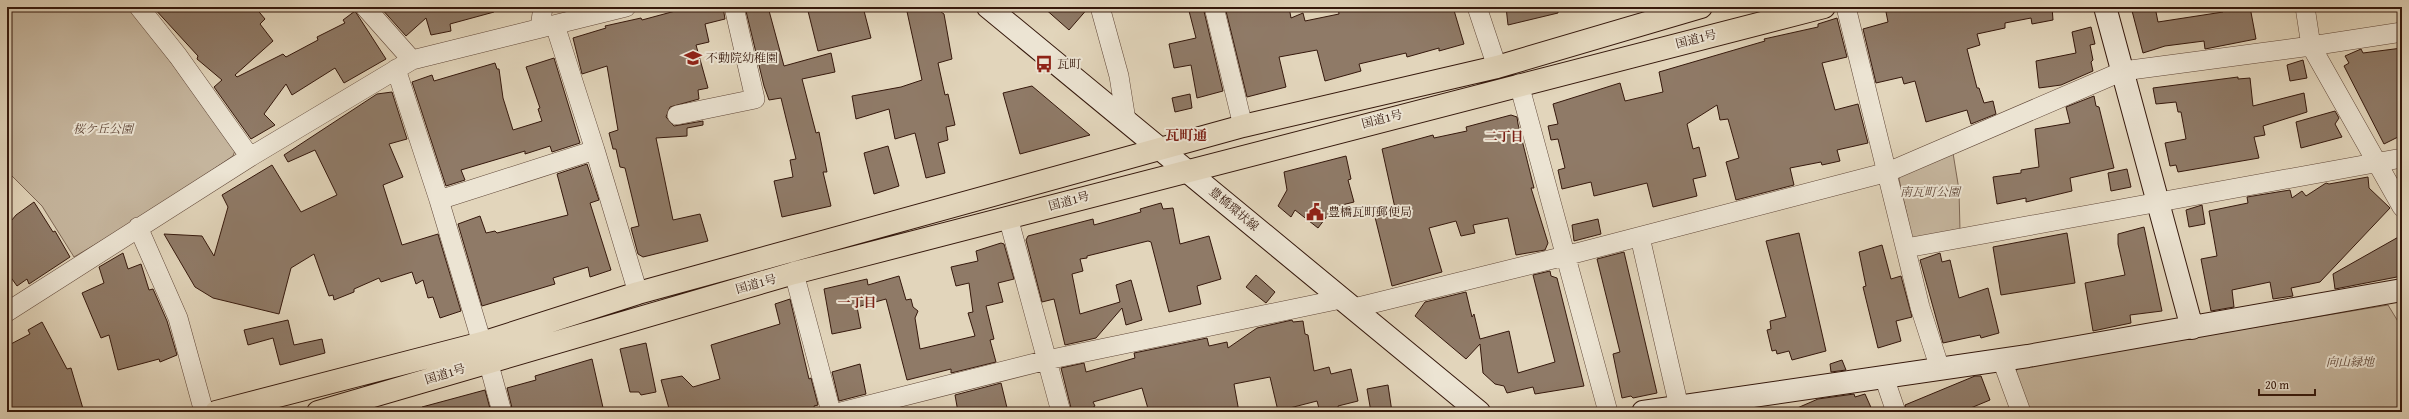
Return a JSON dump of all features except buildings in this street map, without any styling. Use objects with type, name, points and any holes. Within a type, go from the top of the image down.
[{"type":"highway","name":"国道1号","points":[[318,412],[485,352],[638,293],[1243,126],[1497,67],[1701,7]]},
{"type":"highway","name":"国道1号","points":[[216,412],[485,352],[1519,84],[1824,7]]},
{"type":"street","points":[[139,7],[182,61],[250,157]]},
{"type":"street","points":[[366,7],[412,60]]},
{"type":"street","points":[[543,7],[548,26],[595,150],[638,293]]},
{"type":"street","points":[[8,308],[250,157],[412,60],[626,7]]},
{"type":"street","points":[[677,115],[755,99],[734,7]]},
{"type":"street","name":"豊橋環状線","points":[[988,7],[1479,412]]},
{"type":"street","points":[[1100,7],[1119,76],[1126,120]]},
{"type":"street","points":[[1214,7],[1243,126]]},
{"type":"street","points":[[1477,7],[1497,67]]},
{"type":"street","points":[[1846,7],[1888,172],[1920,307],[1940,369]]},
{"type":"street","points":[[2105,7],[2192,328]]},
{"type":"street","points":[[2305,7],[2311,46],[2375,163],[2402,207]]},
{"type":"street","points":[[841,412],[1047,360],[1348,304],[1566,256],[1888,172],[2123,71],[2311,46],[2402,32]]},
{"type":"street","points":[[396,69],[439,200],[502,412]]},
{"type":"street","points":[[1519,84],[1608,412]]},
{"type":"street","points":[[439,200],[595,150]]},
{"type":"street","points":[[1906,248],[2402,158]]},
{"type":"street","points":[[1008,217],[1061,412]]},
{"type":"street","points":[[138,227],[178,318],[204,412]]},
{"type":"street","points":[[1640,237],[1679,407]]},
{"type":"street","points":[[794,273],[831,412]]},
{"type":"street","points":[[1643,412],[2002,360],[2192,328],[2402,290]]},
{"type":"street","points":[[2002,360],[2020,412]]},
{"type":"street","points":[[1884,377],[1896,412]]},
{"type":"green space","name":"桜ケ丘公園","points":[[7,7],[129,7],[236,148],[233,156],[152,211],[74,257],[42,206],[7,171]]},
{"type":"green space","name":"南瓦町公園","points":[[1953,153],[1959,190],[1960,231],[1912,238],[1899,179],[1901,173]]},
{"type":"green space","name":"向山緑地","points":[[2388,305],[2402,328],[2402,412],[2028,412],[2016,371],[2021,366]]},
{"type":"place","name":"不動院幼稚園","points":[[693,58]]},
{"type":"place","name":"瓦町","points":[[1044,64]]},
{"type":"place","name":"豊橋瓦町郵便局","points":[[1315,212]]},
{"type":"district","name":"瓦町通","points":[[1186,135]]},
{"type":"district","name":"二丁目","points":[[1504,136]]},
{"type":"district","name":"一丁目","points":[[857,302]]}]
